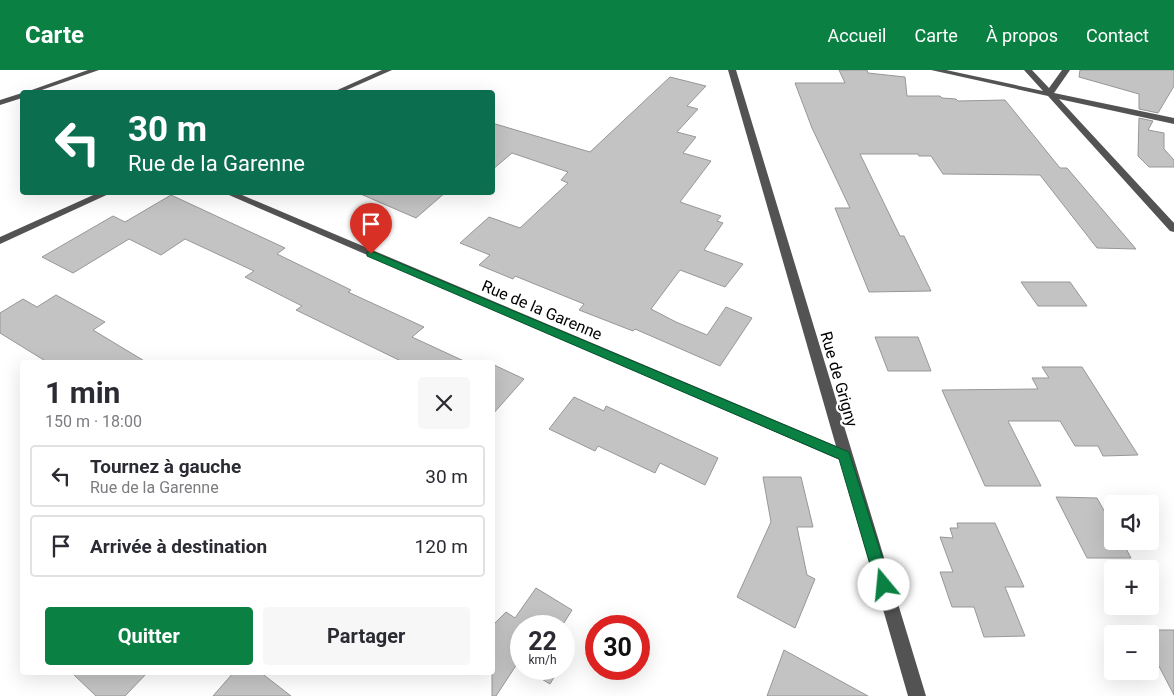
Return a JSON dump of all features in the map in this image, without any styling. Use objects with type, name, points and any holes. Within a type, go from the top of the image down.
[{"type":"street","points":[[36,90],[95,70]]},
{"type":"street","points":[[342,90],[388,70]]},
{"type":"street","name":"Rue de Grigny","points":[[732,70],[917,696]]},
{"type":"street","points":[[935,70],[1174,121]]},
{"type":"street","points":[[1028,70],[1174,229]]},
{"type":"street","points":[[1050,94],[1066,70]]},
{"type":"street","points":[[0,103],[20,96]]},
{"type":"street","points":[[0,241],[102,195]]},
{"type":"street","name":"Rue de la Garenne","points":[[233,195],[845,456]]},
{"type":"building","points":[[839,70],[867,70],[868,73],[905,77],[907,96],[940,96],[958,101],[1005,100],[1060,168],[1067,168],[1136,249],[1097,248],[1040,175],[943,174],[931,156],[919,156],[918,154],[860,154],[900,236],[904,236],[931,291],[869,292],[835,208],[850,208],[812,128],[795,83],[845,83]]},
{"type":"building","points":[[1080,70],[1174,70],[1174,86],[1158,113],[1139,109],[1139,94],[1079,77]]},
{"type":"building","points":[[670,77],[706,86],[687,106],[698,109],[677,132],[696,137],[683,153],[711,161],[680,202],[721,216],[717,221],[723,223],[704,250],[743,264],[725,287],[680,270],[651,309],[707,335],[726,307],[752,318],[720,366],[635,329],[633,331],[579,310],[584,304],[515,276],[513,279],[479,265],[490,255],[460,243],[489,217],[520,228],[568,183],[561,180],[568,172],[512,153],[495,167],[495,124],[590,152]]},
{"type":"building","points":[[1139,118],[1153,121],[1148,130],[1164,133],[1164,149],[1174,160],[1174,167],[1149,167],[1138,156]]},
{"type":"building","points":[[171,195],[285,248],[277,254],[351,290],[348,292],[424,327],[412,337],[462,360],[399,360],[296,310],[302,306],[245,277],[254,271],[185,239],[161,255],[129,239],[73,273],[42,257],[113,216],[125,222]]},
{"type":"building","points":[[363,195],[443,195],[416,218]]},
{"type":"building","points":[[1021,282],[1070,282],[1087,306],[1038,306]]},
{"type":"building","points":[[56,295],[105,322],[93,330],[143,360],[44,360],[0,333],[0,313],[23,299],[37,307]]},
{"type":"building","points":[[875,337],[918,337],[931,371],[888,371]]},
{"type":"building","points":[[495,365],[524,379],[495,412]]},
{"type":"building","points":[[1042,367],[1082,367],[1138,455],[1103,456],[1098,446],[1075,446],[1060,421],[1008,421],[1041,486],[985,486],[942,390],[1038,389],[1032,378],[1049,378]]},
{"type":"building","points":[[574,397],[604,411],[606,406],[718,458],[705,485],[660,463],[655,473],[598,446],[595,451],[549,429]]},
{"type":"building","points":[[763,477],[801,477],[813,527],[797,527],[807,575],[815,579],[795,628],[737,597],[771,522]]},
{"type":"building","points":[[1056,497],[1097,498],[1104,511],[1104,550],[1127,550],[1131,558],[1087,558]]},
{"type":"building","points":[[957,523],[995,523],[1024,587],[1005,587],[1025,636],[984,637],[974,607],[952,607],[940,572],[953,572],[940,537],[953,538],[950,528],[958,528]]},
{"type":"building","points":[[536,588],[572,610],[569,615],[517,615]]},
{"type":"building","points":[[506,612],[510,615],[510,675],[496,696],[492,696],[492,675],[495,675],[495,623]]},
{"type":"building","points":[[1159,630],[1174,630],[1174,695],[1159,666]]},
{"type":"building","points":[[784,650],[868,696],[767,696]]},
{"type":"building","points":[[74,675],[145,675],[125,696],[96,696]]},
{"type":"building","points":[[231,675],[264,675],[291,696],[213,696]]},
{"type":"building","points":[[543,680],[552,680],[550,684]]},
{"type":"route","points":[[371,254],[845,456],[884,585]]}]
